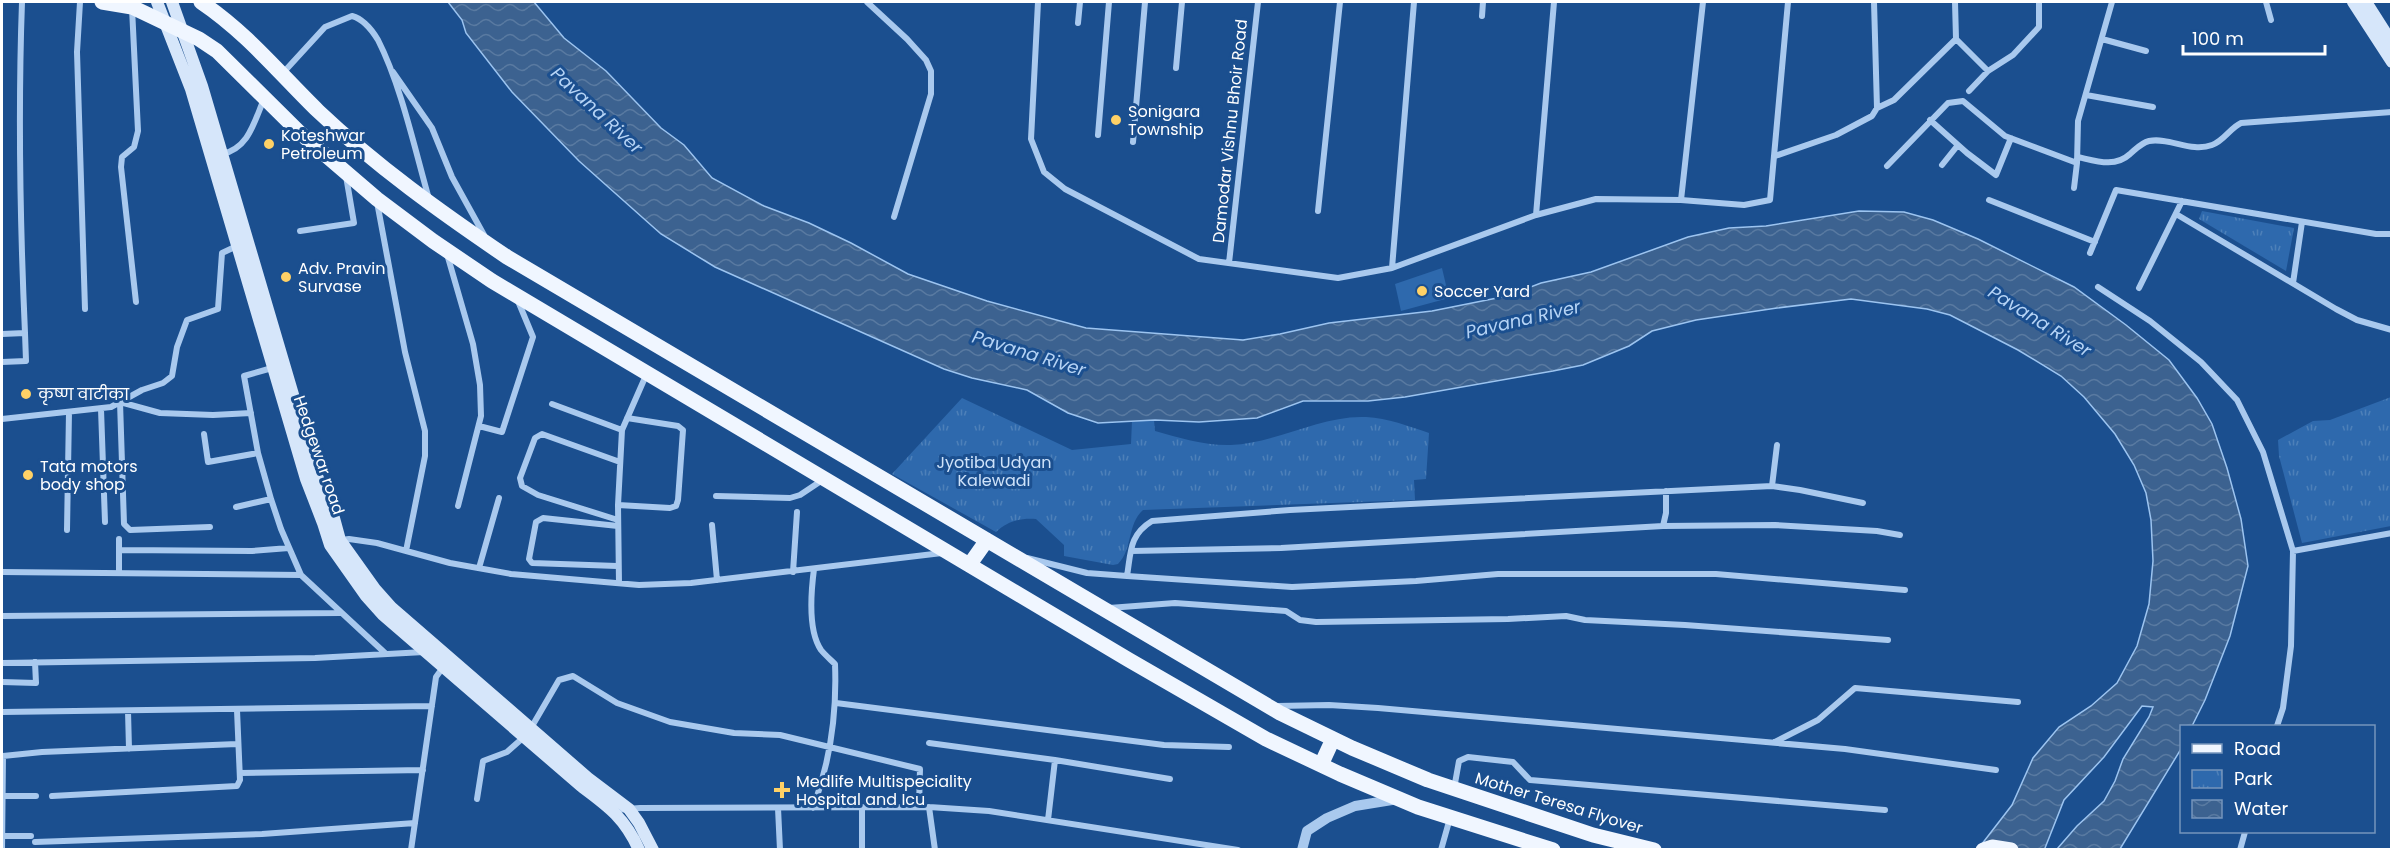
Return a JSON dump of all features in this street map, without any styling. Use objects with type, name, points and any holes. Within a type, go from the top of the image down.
[{"type":"main road","points":[[102,2],[132,7],[217,51],[300,133],[377,199],[446,250],[515,295],[1266,739],[1398,799],[1450,818],[1553,849]]},
{"type":"main road","name":"Hedgewar road","points":[[157,2],[215,155],[317,476],[334,518],[335,542],[383,598],[446,663],[528,733],[628,809],[647,848]]},
{"type":"main road","name":"Hedgewar road","points":[[172,2],[202,86],[215,155]]},
{"type":"main road","name":"Mother Teresa Flyover","points":[[201,2],[215,7],[319,112],[430,203],[489,245],[1267,706],[1333,739],[1417,776],[1593,835],[1654,849]]},
{"type":"main road","points":[[2353,2],[2391,62]]},
{"type":"main road","points":[[2366,2],[2391,43]]},
{"type":"main road","name":"Hedgewar road","points":[[242,245],[272,368],[310,494],[324,523],[366,596],[383,615],[425,652],[446,663]]},
{"type":"main road","points":[[970,564],[987,540]]},
{"type":"main road","name":"Hedgewar road","points":[[528,733],[581,786],[614,810],[647,848]]},
{"type":"main road","points":[[1321,765],[1333,739]]},
{"type":"main road","points":[[1983,849],[1992,847],[2011,849]]},
{"type":"street","points":[[2,362],[26,361],[20,201],[22,2]]},
{"type":"street","points":[[80,2],[77,52],[86,281],[85,309]]},
{"type":"street","points":[[867,2],[907,39],[926,60],[931,70],[931,94],[894,217]]},
{"type":"street","points":[[1038,2],[1031,139],[1044,172],[1065,189],[1199,259],[1338,278],[1392,268],[1536,215],[1596,200],[1681,200],[1744,205],[1770,200],[1788,2]]},
{"type":"street","points":[[1078,23],[1080,2]]},
{"type":"street","points":[[1098,135],[1110,2]]},
{"type":"street","points":[[1133,142],[1145,2]]},
{"type":"street","points":[[1176,68],[1182,2]]},
{"type":"street","name":"Damodar Vishnu Bhoir Road","points":[[1229,263],[1258,2]]},
{"type":"street","points":[[1318,211],[1340,2]]},
{"type":"street","points":[[1392,268],[1414,2]]},
{"type":"street","points":[[1482,15],[1483,2]]},
{"type":"street","points":[[1536,215],[1554,2]]},
{"type":"street","points":[[1681,200],[1703,2]]},
{"type":"street","points":[[1874,2],[1877,108]]},
{"type":"street","points":[[1955,2],[1956,39],[1988,71]]},
{"type":"street","points":[[1969,91],[1988,71],[2013,55],[2039,27],[2039,2]]},
{"type":"street","points":[[2074,188],[2079,122],[2112,2]]},
{"type":"street","points":[[2266,2],[2271,20]]},
{"type":"street","points":[[132,7],[138,131],[134,147],[122,157],[121,167],[136,302]]},
{"type":"street","points":[[282,74],[326,27],[351,16],[363,21],[377,39],[389,67],[430,203]]},
{"type":"street","points":[[1775,156],[1836,135],[1872,116],[1877,108],[1894,100],[1956,39]]},
{"type":"street","points":[[2102,39],[2145,51]]},
{"type":"street","points":[[389,67],[432,128],[452,177],[489,245]]},
{"type":"street","points":[[2086,95],[2153,107]]},
{"type":"street","points":[[215,155],[232,152],[246,140],[265,98]]},
{"type":"street","points":[[1887,166],[1948,103],[1964,101],[2005,136],[2077,160],[2110,163],[2124,160],[2143,143],[2151,140],[2196,148],[2210,146],[2219,142],[2233,127],[2241,123],[2391,112]]},
{"type":"street","points":[[1930,120],[1996,175],[2011,138]]},
{"type":"street","points":[[1942,165],[1958,145]]},
{"type":"street","points":[[300,231],[354,223],[345,172]]},
{"type":"street","points":[[2090,253],[2116,190],[2376,234],[2391,234]]},
{"type":"street","points":[[377,199],[390,278],[426,437],[419,495],[406,551]]},
{"type":"street","points":[[1989,200],[2095,242]]},
{"type":"street","points":[[2139,288],[2182,201]]},
{"type":"street","points":[[2176,214],[2357,320],[2391,330]]},
{"type":"street","points":[[2293,283],[2302,222]]},
{"type":"street","points":[[2,419],[111,407],[142,390],[163,383],[172,376],[177,347],[187,320],[218,309],[222,253],[242,245]]},
{"type":"street","points":[[446,250],[473,344],[480,385],[481,416],[458,506]]},
{"type":"street","points":[[2098,287],[2150,321],[2193,355],[2237,400],[2263,452],[2293,551],[2292,646],[2283,708],[2277,725]]},
{"type":"street","points":[[479,426],[502,432],[533,337],[515,295]]},
{"type":"street","points":[[2,334],[24,333]]},
{"type":"street","points":[[272,368],[244,376],[258,453],[271,499],[289,548],[301,575],[385,653]]},
{"type":"street","points":[[619,583],[618,505],[622,430],[647,373]]},
{"type":"street","points":[[120,402],[160,413],[213,415],[251,413]]},
{"type":"street","points":[[120,402],[124,524],[130,530],[210,527]]},
{"type":"street","points":[[552,404],[622,430]]},
{"type":"street","points":[[101,409],[105,522]]},
{"type":"street","points":[[67,530],[69,412]]},
{"type":"street","points":[[618,505],[670,508],[676,506],[678,500],[683,430],[678,426],[627,418]]},
{"type":"street","points":[[204,434],[208,462],[258,453]]},
{"type":"street","points":[[618,523],[538,495],[522,486],[520,478],[535,438],[542,434],[620,462]]},
{"type":"street","points":[[1772,486],[1776,445]]},
{"type":"street","points":[[717,496],[790,498],[800,495],[825,478]]},
{"type":"street","points":[[1128,576],[1133,539],[1138,530],[1152,521],[1163,519],[1290,510],[1772,486],[1863,503]]},
{"type":"street","points":[[1663,525],[1666,513],[1666,491]]},
{"type":"street","points":[[479,568],[499,498]]},
{"type":"street","points":[[236,507],[271,499]]},
{"type":"street","points":[[792,572],[797,512]]},
{"type":"street","points":[[617,566],[558,566],[532,563],[529,559],[536,522],[543,518],[618,523]]},
{"type":"street","points":[[712,525],[717,580]]},
{"type":"street","points":[[1131,551],[1281,548],[1663,525],[1775,525],[1877,531],[1900,535]]},
{"type":"street","points":[[2293,551],[2391,533]]},
{"type":"street","points":[[119,539],[119,573]]},
{"type":"street","points":[[335,542],[349,539],[367,542],[511,574],[639,585],[814,570],[950,552]]},
{"type":"street","points":[[120,550],[252,551],[289,548]]},
{"type":"street","points":[[1011,555],[1087,573],[1292,587],[1416,581],[1498,574],[1716,574],[1905,590]]},
{"type":"street","points":[[813,808],[823,781],[836,703],[835,664],[821,650],[813,621],[810,598],[814,570]]},
{"type":"street","points":[[2,572],[301,575]]},
{"type":"street","points":[[1103,609],[1175,603],[1286,611],[1300,620],[1316,622],[1566,616],[1585,620],[1888,640]]},
{"type":"street","points":[[2,616],[340,613]]},
{"type":"street","points":[[2,663],[315,658],[425,652]]},
{"type":"street","points":[[2,682],[36,683],[35,662]]},
{"type":"street","points":[[411,849],[436,677],[446,663]]},
{"type":"street","points":[[477,799],[483,761],[507,752],[528,733],[559,680],[573,676],[618,703],[669,722],[734,733],[780,735],[920,769],[919,807]]},
{"type":"street","points":[[1775,742],[1818,720],[1855,688],[2018,702]]},
{"type":"street","points":[[836,703],[1164,745],[1229,747]]},
{"type":"street","points":[[1267,706],[1329,705],[1378,708],[1845,748],[1996,770]]},
{"type":"street","points":[[2,712],[432,706]]},
{"type":"street","points":[[52,796],[235,787],[239,785],[240,773],[237,710]]},
{"type":"street","points":[[128,711],[129,749]]},
{"type":"street","points":[[929,742],[1170,779]]},
{"type":"street","points":[[2,849],[3,756],[42,752],[237,744]]},
{"type":"street","points":[[1454,789],[1459,761],[1468,757],[1513,762],[1530,780],[1885,810]]},
{"type":"street","points":[[1048,820],[1055,760]]},
{"type":"street","points":[[240,773],[423,770]]},
{"type":"street","points":[[3,796],[36,796]]},
{"type":"street","points":[[1302,849],[1307,831],[1327,818],[1355,806],[1398,799]]},
{"type":"street","points":[[862,807],[862,849]]},
{"type":"street","points":[[614,810],[929,807],[989,811],[1238,849]]},
{"type":"street","points":[[929,807],[935,849]]},
{"type":"street","points":[[778,808],[780,849]]},
{"type":"street","points":[[1441,849],[1450,818]]},
{"type":"street","points":[[35,842],[262,834],[415,823]]},
{"type":"street","points":[[2240,849],[2244,833]]},
{"type":"street","points":[[2,836],[31,836]]},
{"type":"green space","points":[[2202,211],[2294,228],[2286,271],[2199,219]]},
{"type":"green space","name":"Soccer Yard","points":[[1442,268],[1449,298],[1401,311],[1395,284]]},
{"type":"green space","points":[[2391,397],[2391,526],[2302,543],[2279,456],[2278,440],[2313,421],[2330,420]]},
{"type":"green space","name":"Jyotiba Udyan Kalewadi","points":[[962,398],[1072,450],[1131,444],[1132,421],[1154,420],[1155,431],[1202,443],[1231,445],[1265,440],[1332,420],[1366,417],[1382,419],[1429,433],[1426,479],[1414,480],[1415,500],[1143,510],[1134,522],[1123,558],[1118,564],[1113,565],[1064,556],[1064,545],[1036,519],[1014,521],[996,532],[892,474]]},
{"type":"water","name":"Pavana River","points":[[448,2],[534,2],[564,38],[606,71],[661,128],[684,145],[712,178],[764,206],[809,223],[851,243],[908,274],[987,301],[1086,328],[1243,340],[1329,323],[1432,311],[1507,296],[1541,283],[1591,272],[1688,237],[1729,228],[1766,226],[1859,211],[1904,212],[1933,220],[1978,239],[2074,287],[2169,360],[2197,398],[2212,424],[2227,468],[2241,519],[2248,566],[2230,636],[2205,700],[2192,725],[2180,725],[2180,751],[2120,849],[2057,849],[2077,826],[2104,801],[2123,759],[2153,707],[2142,706],[2104,757],[2064,800],[2046,849],[1978,849],[2012,805],[2033,758],[2059,727],[2091,706],[2117,683],[2137,646],[2149,604],[2153,561],[2151,520],[2146,493],[2134,465],[2115,434],[2084,397],[2061,376],[2018,350],[1950,315],[1927,309],[1851,299],[1696,320],[1652,331],[1629,346],[1583,365],[1405,397],[1368,401],[1303,401],[1257,418],[1199,422],[1155,420],[1098,423],[1068,413],[1027,390],[972,378],[944,369],[715,267],[661,234],[579,161],[512,92],[466,33],[462,20]]},
{"type":"place","name":"Sonigara Township","points":[[1116,120]]},
{"type":"place","name":"Koteshwar Petroleum","points":[[269,144]]},
{"type":"place","name":"Adv. Pravin Survase","points":[[286,277]]},
{"type":"place","name":"Soccer Yard","points":[[1422,291]]},
{"type":"place","name":"कृष्ण वाटीका","points":[[26,394]]},
{"type":"place","name":"Tata motors body shop","points":[[28,475]]},
{"type":"place","name":"Medlife Multispeciality Hospital and Icu","points":[[782,790]]}]
